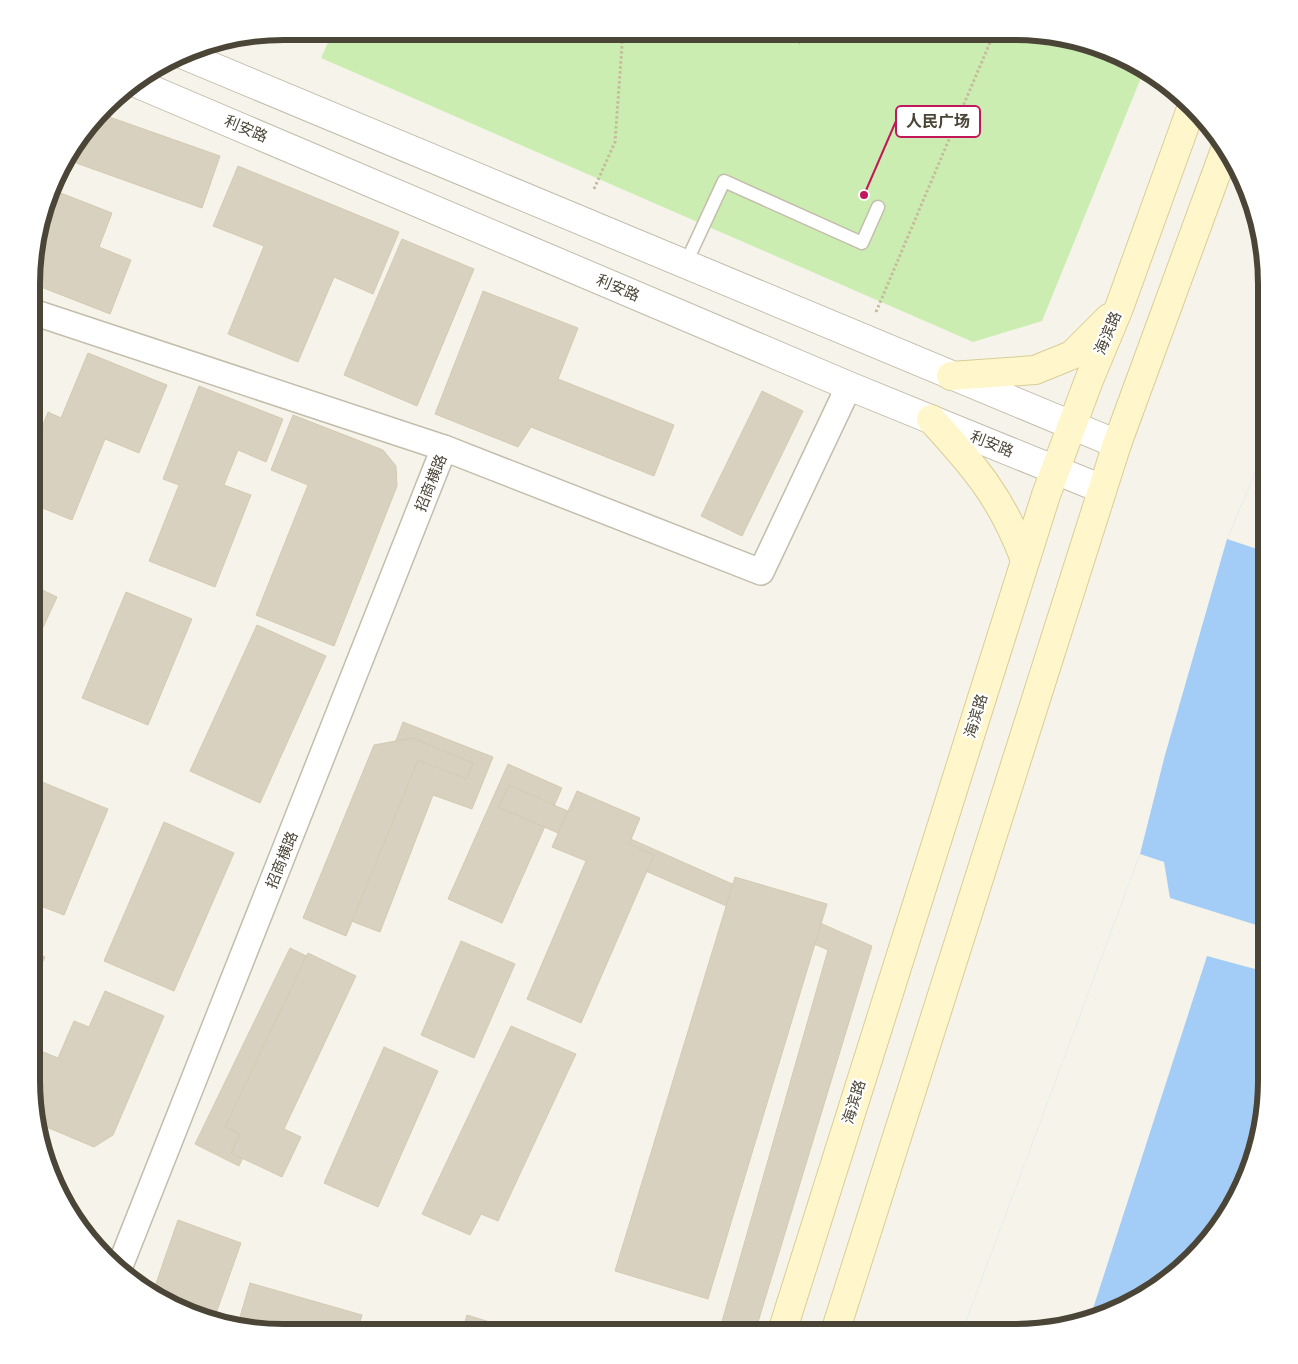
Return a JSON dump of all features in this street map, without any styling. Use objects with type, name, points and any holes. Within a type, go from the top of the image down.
[{"type":"main road","name":"海滨路","points":[[785,1324],[1025,560],[1089,380],[1119,308],[1189,113]]},
{"type":"main road","points":[[838,1324],[1102,489],[1222,157]]},
{"type":"main road","points":[[951,376],[1035,370],[1072,355],[1119,308]]},
{"type":"main road","points":[[931,419],[972,464],[989,487],[1012,525],[1025,560]]},
{"type":"street","points":[[192,58],[1117,444]]},
{"type":"street","name":"利安路","points":[[142,85],[849,386],[1102,489]]},
{"type":"street","points":[[40,314],[444,448],[761,572],[849,386]]},
{"type":"street","name":"招商横路","points":[[121,1263],[444,448]]},
{"type":"lane","points":[[685,265],[724,181],[862,244],[878,207]]},
{"type":"path","points":[[594,189],[615,142],[622,40]]},
{"type":"path","points":[[795,40],[800,42]]},
{"type":"path","points":[[876,312],[991,40]]},
{"type":"green space","points":[[329,40],[1014,40],[1046,42],[1077,48],[1122,65],[1142,76],[1042,321],[973,342],[321,58]]},
{"type":"water","points":[[1258,466],[1258,1080],[1256,1112],[1245,1159],[1233,1188],[1208,1229],[1187,1253],[1150,1283],[1122,1299],[1077,1316],[1046,1322],[965,1324],[1140,854],[1165,755],[1227,539]]},
{"type":"pier","points":[[1258,466],[1258,549],[1227,539]]},
{"type":"pier","points":[[1140,854],[1164,862],[1170,898],[1258,926],[1258,970],[1207,956],[1092,1311],[1046,1322],[965,1324]]},
{"type":"building","points":[[106,116],[220,156],[202,208],[73,162],[90,135]]},
{"type":"building","points":[[238,166],[399,232],[373,294],[334,277],[298,362],[228,334],[264,246],[213,226]]},
{"type":"building","points":[[58,192],[112,213],[99,247],[131,260],[110,314],[40,287],[45,236]]},
{"type":"building","points":[[402,239],[474,269],[417,406],[344,375]]},
{"type":"building","points":[[483,291],[578,328],[558,379],[674,425],[654,476],[531,427],[518,447],[435,414]]},
{"type":"building","points":[[88,353],[167,385],[139,453],[105,439],[72,520],[40,507],[40,432],[48,412],[61,418]]},
{"type":"building","points":[[199,386],[283,419],[266,462],[238,450],[224,485],[251,495],[215,587],[149,561],[179,485],[163,479]]},
{"type":"building","points":[[762,391],[803,411],[742,536],[701,516]]},
{"type":"building","points":[[293,415],[383,450],[396,466],[397,486],[334,646],[256,615],[308,485],[271,470]]},
{"type":"building","points":[[40,589],[57,597],[40,634]]},
{"type":"building","points":[[126,592],[192,619],[148,725],[82,698]]},
{"type":"building","points":[[257,625],[326,656],[260,803],[190,771]]},
{"type":"building","points":[[403,722],[493,757],[472,809],[433,795],[380,932],[330,913]]},
{"type":"building","points":[[412,738],[473,763],[467,779],[418,760],[346,936],[303,918],[374,745]]},
{"type":"building","points":[[508,764],[562,788],[502,923],[448,899]]},
{"type":"building","points":[[42,782],[108,809],[64,915],[40,906],[40,787]]},
{"type":"building","points":[[509,785],[872,946],[757,1324],[721,1324],[828,950],[498,807]]},
{"type":"building","points":[[577,791],[640,818],[629,844],[654,855],[581,1023],[527,999],[586,861],[552,847]]},
{"type":"building","points":[[164,822],[234,853],[174,991],[104,961]]},
{"type":"building","points":[[735,877],[827,904],[708,1299],[615,1271]]},
{"type":"building","points":[[461,941],[515,964],[474,1058],[421,1035]]},
{"type":"building","points":[[290,948],[333,969],[239,1166],[195,1144]]},
{"type":"building","points":[[308,953],[356,976],[284,1129],[301,1137],[282,1177],[231,1153],[240,1134],[225,1127]]},
{"type":"building","points":[[40,955],[45,957],[40,967]]},
{"type":"building","points":[[105,991],[164,1016],[113,1135],[94,1147],[45,1126],[40,1080],[40,1051],[58,1058],[74,1021],[89,1027]]},
{"type":"building","points":[[511,1026],[576,1054],[498,1221],[481,1214],[470,1235],[422,1214]]},
{"type":"building","points":[[384,1047],[438,1071],[378,1207],[324,1183]]},
{"type":"building","points":[[178,1220],[241,1243],[216,1314],[176,1299],[155,1287]]},
{"type":"building","points":[[250,1283],[362,1315],[359,1324],[284,1324],[239,1320]]},
{"type":"building","points":[[467,1315],[496,1324],[464,1324]]},
{"type":"place","name":"人民广场","points":[[864,195]]}]
